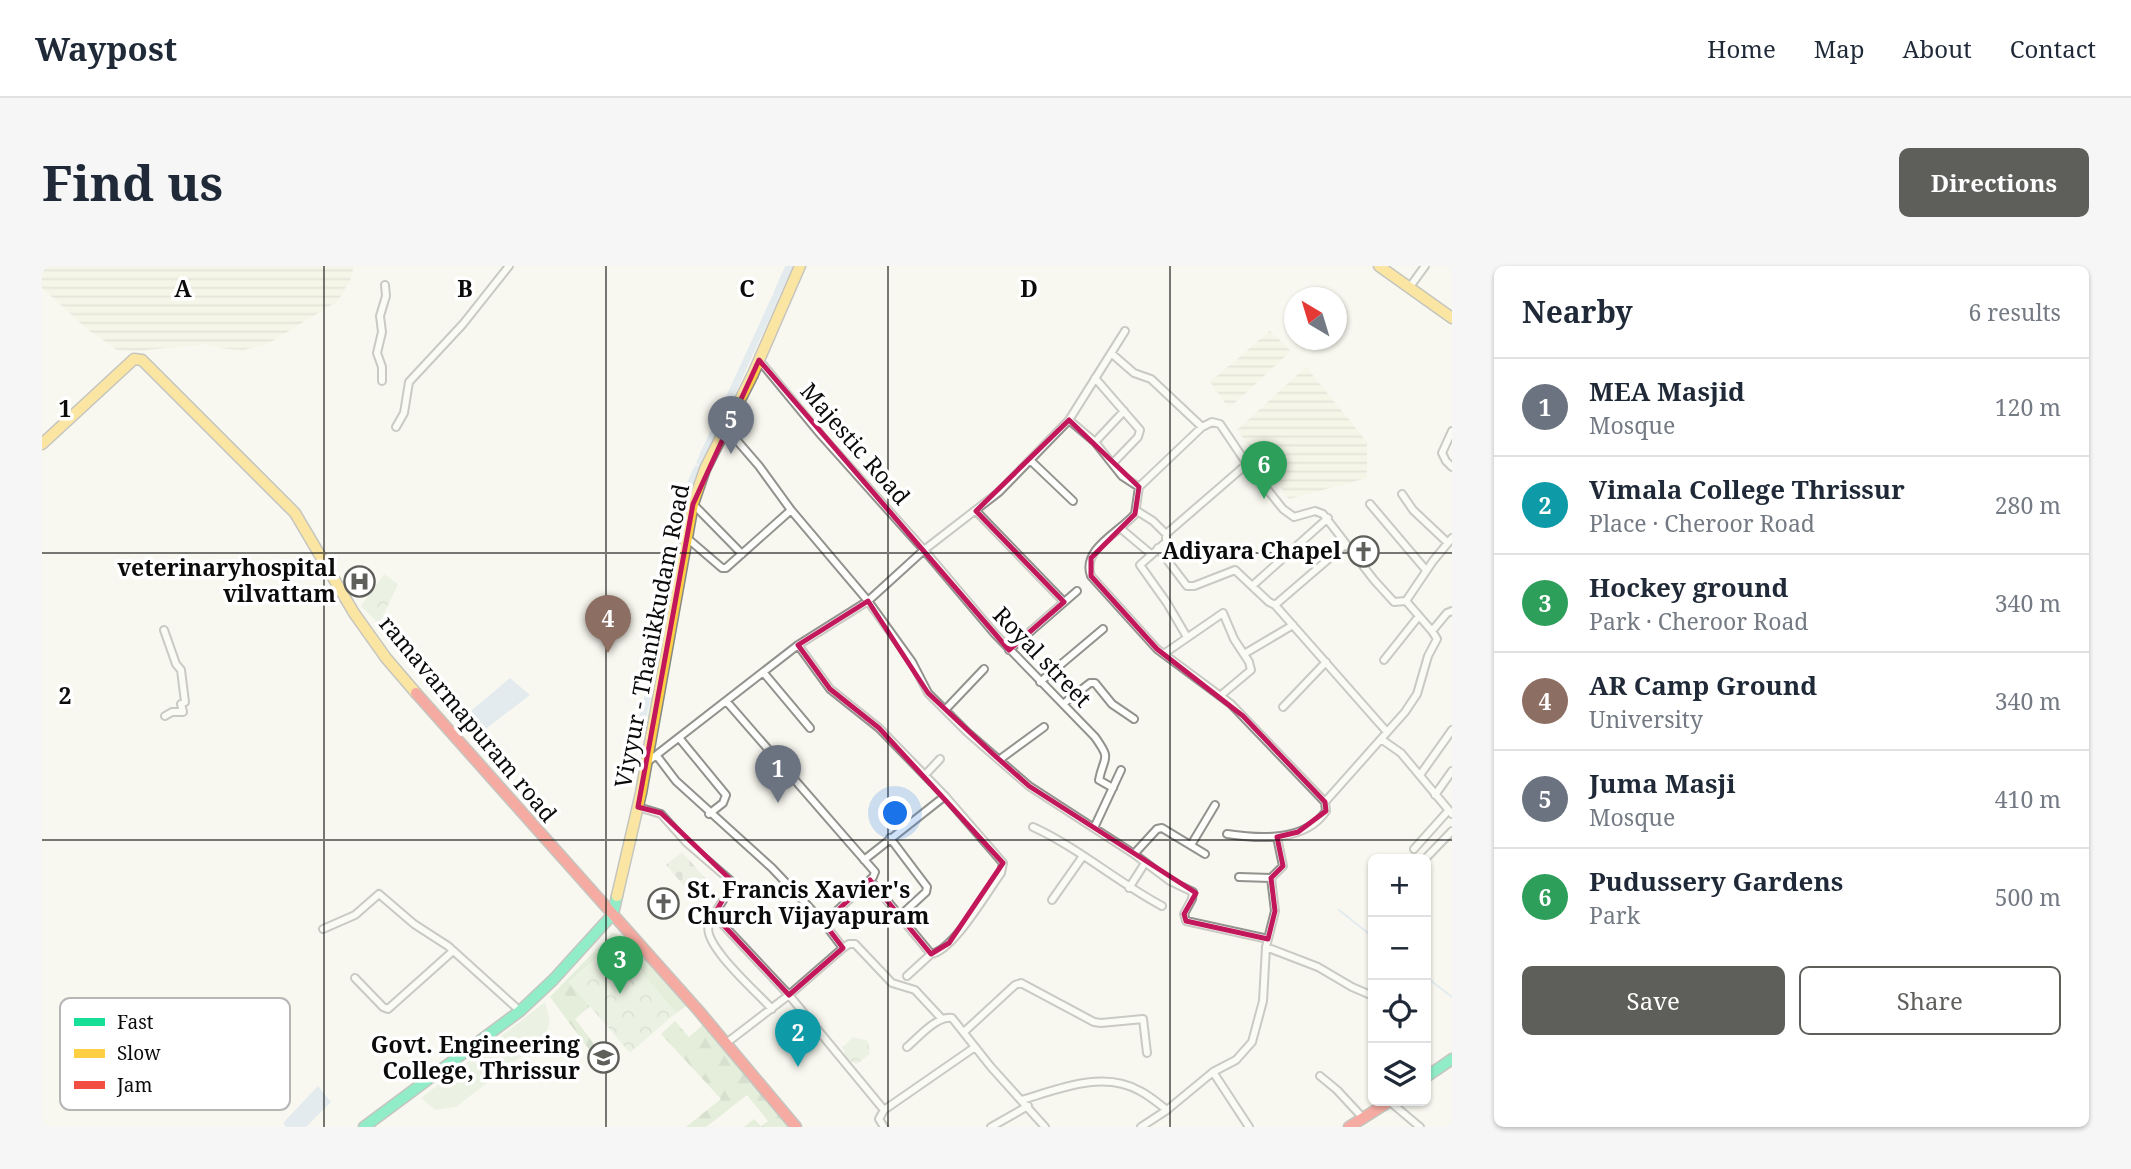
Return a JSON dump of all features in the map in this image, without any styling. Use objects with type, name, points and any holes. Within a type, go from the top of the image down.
[{"type":"main road","name":"Viyyur - Thanikkudam Road","points":[[364,1127],[520,1011],[553,980],[613,914],[638,807],[693,504],[705,469],[760,360],[800,266]]},
{"type":"main road","points":[[1379,266],[1452,318]]},
{"type":"main road","name":"ramavarmapuram road","points":[[42,444],[134,359],[142,360],[295,513],[307,529],[339,589],[393,666],[515,808],[655,959],[796,1127]]},
{"type":"main road","points":[[1431,1072],[1452,1059]]},
{"type":"main road","points":[[1349,1127],[1382,1106]]},
{"type":"street","points":[[396,427],[404,413],[409,382],[463,324],[509,266]]},
{"type":"street","points":[[1409,288],[1424,266]]},
{"type":"street","points":[[382,381],[383,367],[377,353],[379,338],[383,332],[380,316],[386,296],[385,285]]},
{"type":"street","points":[[646,764],[799,645],[868,601],[924,551],[999,492],[1069,420],[1125,331]]},
{"type":"street","points":[[1111,353],[1134,373],[1151,379],[1202,427]]},
{"type":"street","name":"Majestic Road","points":[[760,360],[821,435],[924,551]]},
{"type":"street","points":[[1095,378],[1138,427],[1140,433],[1113,463]]},
{"type":"street","points":[[1095,442],[1124,411]]},
{"type":"street","points":[[1069,420],[1095,442],[1122,476],[1139,487]]},
{"type":"street","points":[[1227,834],[1277,837],[1298,832],[1321,819],[1326,811],[1325,802],[1243,716],[1157,649],[1091,576],[1088,568],[1091,558],[1137,511],[1139,487],[1202,427],[1212,422],[1220,424],[1247,464],[1289,514],[1294,517],[1315,511],[1328,518],[1394,602],[1406,601]]},
{"type":"street","points":[[727,429],[868,601],[912,662],[928,693],[999,760],[1029,786],[1170,881],[1193,892],[1184,914],[1186,921],[1267,943],[1368,994]]},
{"type":"street","points":[[1452,431],[1442,453],[1452,467]]},
{"type":"street","points":[[1030,460],[1073,500]]},
{"type":"street","points":[[1186,637],[1167,603],[1141,567],[1142,561],[1166,541],[1167,534],[1247,464]]},
{"type":"street","points":[[1402,494],[1413,509],[1450,540],[1406,601]]},
{"type":"street","points":[[693,504],[742,554]]},
{"type":"street","points":[[1370,504],[1426,570]]},
{"type":"street","points":[[687,538],[724,568],[791,510]]},
{"type":"street","points":[[976,510],[1064,602]]},
{"type":"street","points":[[1137,511],[1167,534]]},
{"type":"street","points":[[1252,586],[1328,518]]},
{"type":"street","points":[[1120,528],[1151,554]]},
{"type":"street","points":[[1275,605],[1346,544]]},
{"type":"street","points":[[1158,548],[1187,586],[1194,586],[1233,570],[1241,573],[1275,605],[1387,732]]},
{"type":"street","name":"Royal street","points":[[924,551],[1009,650],[1106,752],[1107,757],[1099,780],[1112,788]]},
{"type":"street","points":[[1009,650],[1077,592]]},
{"type":"street","points":[[1325,802],[1405,712],[1417,694],[1427,656],[1437,639],[1406,601]]},
{"type":"street","points":[[1432,631],[1447,613],[1452,611]]},
{"type":"street","points":[[1165,653],[1223,613],[1251,667],[1250,672],[1220,696]]},
{"type":"street","points":[[1384,660],[1419,616]]},
{"type":"street","points":[[1244,654],[1293,625]]},
{"type":"street","points":[[1040,682],[1103,629]]},
{"type":"street","points":[[164,630],[176,664],[181,670],[181,688],[185,702],[181,704],[183,712],[172,712],[165,716]]},
{"type":"street","points":[[799,645],[830,689],[879,728],[945,796],[1003,863],[1001,873],[957,934],[908,976]]},
{"type":"street","points":[[1283,707],[1326,662]]},
{"type":"street","points":[[945,710],[984,669]]},
{"type":"street","points":[[763,672],[810,728]]},
{"type":"street","points":[[1063,704],[1090,683],[1095,683],[1109,701],[1134,719]]},
{"type":"street","points":[[727,702],[875,872],[870,880],[824,923]]},
{"type":"street","points":[[999,760],[1044,727]]},
{"type":"street","points":[[1420,775],[1452,730]]},
{"type":"street","points":[[1381,738],[1401,753],[1450,813],[1414,849]]},
{"type":"street","points":[[680,739],[726,795],[723,803],[709,814]]},
{"type":"street","points":[[657,756],[676,781],[709,814],[772,869],[824,923],[843,948]]},
{"type":"street","points":[[925,775],[940,759]]},
{"type":"street","points":[[1094,828],[1121,770]]},
{"type":"street","points":[[1435,795],[1452,771]]},
{"type":"street","points":[[864,860],[945,796]]},
{"type":"street","points":[[1191,845],[1215,805]]},
{"type":"street","points":[[638,807],[661,814],[687,843],[731,881],[729,890],[707,929],[713,946],[772,1009]]},
{"type":"street","points":[[1033,827],[1055,837],[1129,888],[1162,906]]},
{"type":"street","points":[[1133,854],[1157,829],[1162,828],[1205,854]]},
{"type":"street","points":[[1430,854],[1452,831]]},
{"type":"street","points":[[1239,877],[1271,878],[1283,866],[1277,837]]},
{"type":"street","points":[[890,838],[927,887],[924,895],[900,916]]},
{"type":"street","points":[[1052,900],[1083,856]]},
{"type":"street","points":[[1129,888],[1145,863]]},
{"type":"street","points":[[1141,1127],[1167,1110],[1213,1072],[1236,1060],[1252,1042],[1266,985],[1267,943],[1275,911],[1271,878]]},
{"type":"street","points":[[870,880],[931,954]]},
{"type":"street","points":[[323,929],[355,915],[379,894],[414,924],[453,951],[520,1011]]},
{"type":"street","points":[[715,915],[789,995],[884,1110]]},
{"type":"street","points":[[726,1044],[849,944],[855,944],[892,983],[915,990],[942,1019]]},
{"type":"street","points":[[355,978],[388,1009],[453,951]]},
{"type":"street","points":[[964,1032],[1015,985],[1021,983],[1094,1022],[1143,1019],[1147,1053]]},
{"type":"street","points":[[907,1047],[942,1019],[952,1018],[1045,1127]]},
{"type":"street","points":[[884,1127],[879,1119],[884,1110],[975,1047]]},
{"type":"street","points":[[1213,1072],[1249,1127]]},
{"type":"street","points":[[1320,1076],[1363,1118]]},
{"type":"street","points":[[1022,1100],[1094,1081],[1115,1082],[1139,1090],[1167,1110]]},
{"type":"street","points":[[991,1127],[1028,1106]]},
{"type":"street","points":[[1396,1106],[1420,1127]]},
{"type":"highlighted area","points":[[759,360],[1009,650],[1064,602],[976,511],[1069,420],[1139,487],[1135,514],[1091,558],[1091,576],[1157,649],[1243,716],[1325,802],[1326,811],[1298,832],[1277,837],[1283,866],[1271,878],[1275,911],[1268,939],[1186,921],[1184,914],[1196,893],[1029,786],[993,754],[928,693],[868,601],[798,645],[830,689],[879,728],[1003,863],[949,943],[931,954],[870,880],[824,923],[843,948],[789,995],[714,915],[733,882],[661,813],[638,807],[693,504]]},
{"type":"green space","points":[[42,266],[354,266],[350,280],[338,301],[269,343],[244,350],[208,344],[136,351],[117,350],[87,329],[42,288]]},
{"type":"green space","points":[[1270,331],[1284,344],[1284,350],[1291,351],[1229,408],[1210,382]]},
{"type":"green space","points":[[1306,367],[1367,442],[1367,478],[1289,499],[1237,430]]},
{"type":"green space","points":[[384,574],[398,584],[379,624],[361,606]]},
{"type":"green space","points":[[682,852],[708,881],[692,895],[666,865]]},
{"type":"green space","points":[[612,933],[629,936],[688,1005],[676,1013],[615,942],[569,982],[590,1006],[575,1019],[612,1067],[606,1072],[550,997]]},
{"type":"green space","points":[[616,942],[676,1013],[630,1053],[569,982]]},
{"type":"green space","points":[[545,1002],[550,1021],[545,1038],[456,1107],[435,1110],[421,1098]]},
{"type":"green space","points":[[675,1021],[689,1037],[704,1024],[791,1127],[744,1127],[754,1119],[761,1126],[768,1121],[747,1095],[706,1127],[686,1127],[721,1099],[661,1034]]},
{"type":"green space","points":[[853,1037],[868,1041],[870,1054],[857,1064],[846,1059],[843,1047]]},
{"type":"water","points":[[510,678],[530,695],[474,738],[459,721]]},
{"type":"water","points":[[318,1086],[331,1102],[306,1127],[286,1127],[283,1123]]},
{"type":"waterway","points":[[777,293],[789,266]]},
{"type":"waterway","points":[[700,462],[775,298]]},
{"type":"waterway","points":[[678,557],[690,485],[697,469]]},
{"type":"waterway","points":[[641,724],[671,602],[677,564]]},
{"type":"waterway","points":[[1339,910],[1368,933]]},
{"type":"waterway","points":[[1430,980],[1452,997]]},
{"type":"traffic: fast","points":[[364,1127],[520,1011],[553,980],[613,914],[617,896]]},
{"type":"traffic: fast","points":[[1431,1074],[1452,1059]]},
{"type":"traffic: slow","points":[[617,896],[641,793],[693,504],[705,469],[753,374],[800,266]]},
{"type":"traffic: slow","points":[[1379,266],[1452,318]]},
{"type":"traffic: slow","points":[[42,444],[134,359],[142,360],[295,513],[354,613],[386,658],[416,693]]},
{"type":"traffic: jam","points":[[416,693],[698,1010],[796,1127]]},
{"type":"traffic: jam","points":[[1349,1127],[1382,1106]]},
{"type":"place","name":"Juma Masji","points":[[731,454]]},
{"type":"place","name":"Pudussery Gardens","points":[[1264,499]]},
{"type":"place","name":"Adiyara Chapel","points":[[1364,551]]},
{"type":"place","name":"veterinaryhospital vilvattam","points":[[359,581]]},
{"type":"place","name":"AR Camp Ground","points":[[608,653]]},
{"type":"place","name":"MEA Masjid","points":[[778,803]]},
{"type":"place","name":"St. Francis Xavier's Church Vijayapuram","points":[[664,903]]},
{"type":"place","name":"Hockey ground","points":[[620,994]]},
{"type":"place","name":"Govt. Engineering College, Thrissur","points":[[603,1058]]},
{"type":"place","name":"Vimala College Thrissur","points":[[798,1067]]}]
